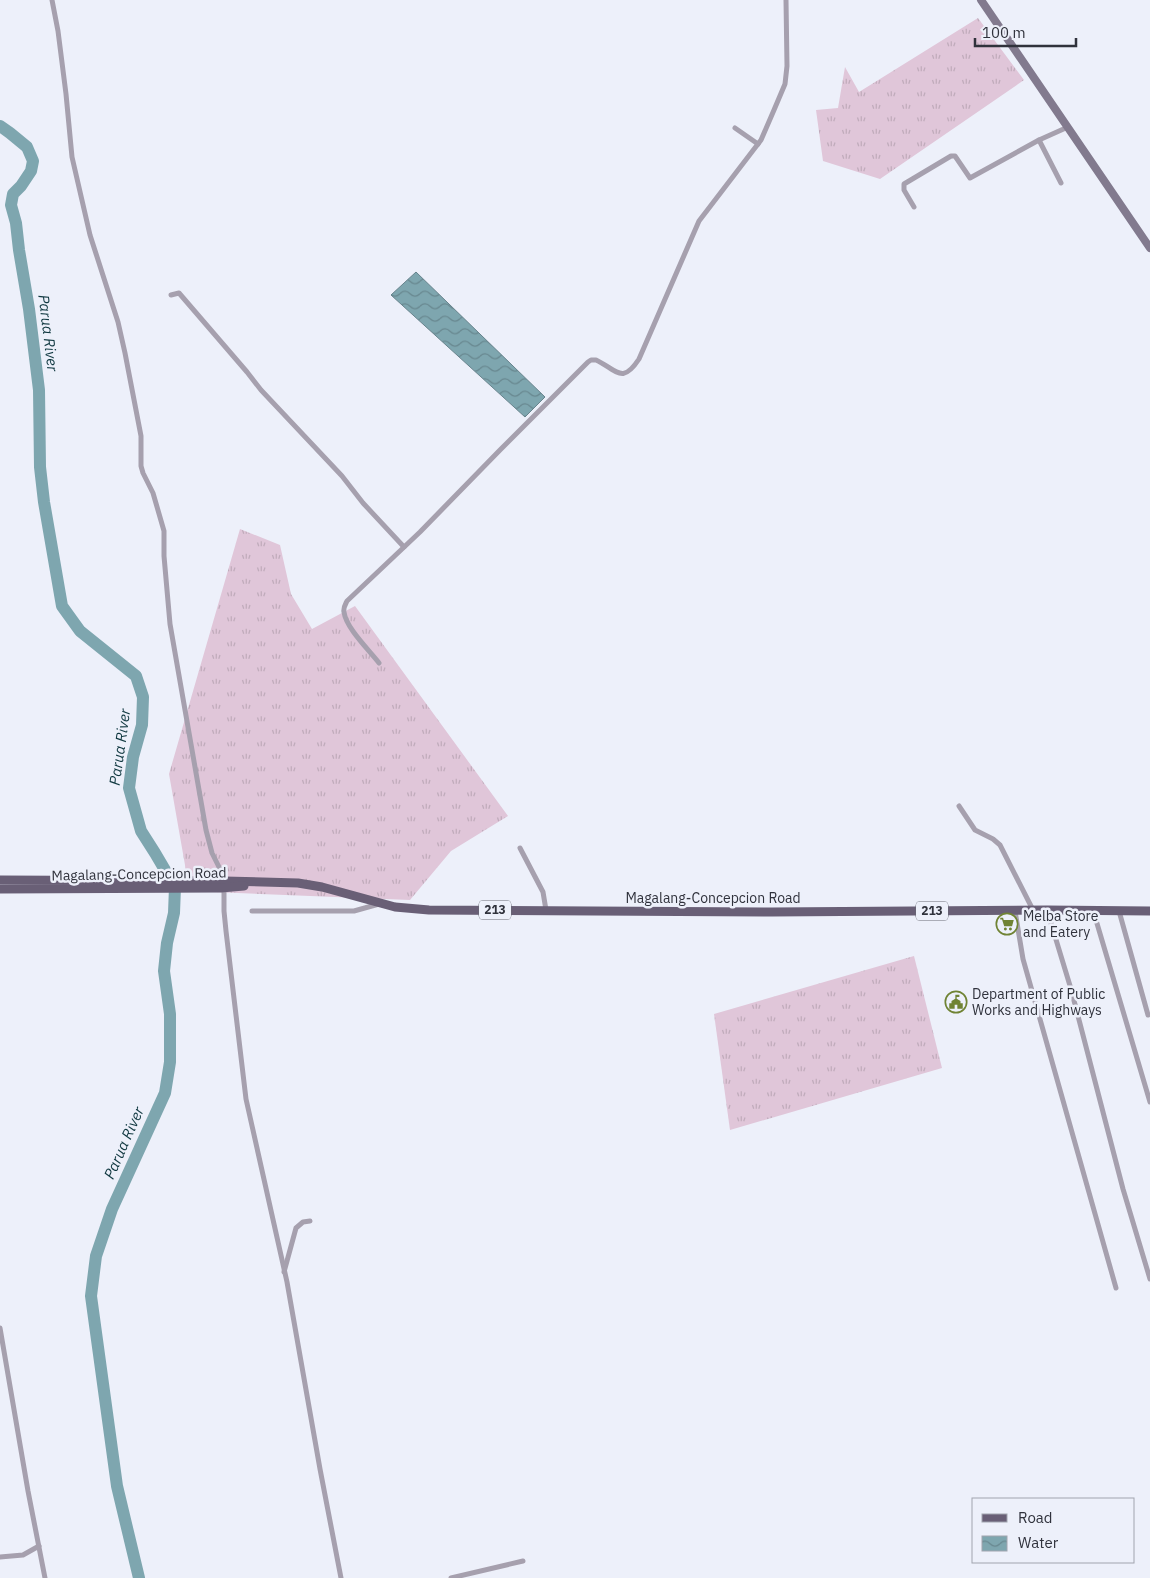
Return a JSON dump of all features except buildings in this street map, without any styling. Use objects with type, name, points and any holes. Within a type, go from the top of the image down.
[{"type":"main road","name":"Magalang-Concepcion Road","points":[[0,880],[223,884]]},
{"type":"main road","name":"Magalang-Concepcion Road","points":[[0,889],[278,882],[316,886],[408,909],[429,910],[763,912],[1150,911]]},
{"type":"street","points":[[52,0],[66,94],[72,157],[90,235],[118,322],[125,353],[141,436],[141,466],[153,493],[164,531],[164,556],[170,624],[200,800],[209,843],[223,884],[227,945],[246,1099],[284,1272],[341,1578]]},
{"type":"street","points":[[379,662],[349,625],[344,614],[347,601],[404,547],[588,362],[596,360],[622,374],[627,373],[633,368],[699,221],[758,144],[785,84],[788,66],[786,0]]},
{"type":"street","points":[[981,0],[1150,248]]},
{"type":"street","points":[[914,207],[904,190],[904,184],[951,156],[955,156],[970,178],[1039,140],[1068,127]]},
{"type":"street","points":[[735,128],[758,144]]},
{"type":"street","points":[[1039,140],[1061,183]]},
{"type":"street","points":[[172,295],[179,293],[261,390],[342,476],[363,503],[404,547]]},
{"type":"street","points":[[959,806],[975,830],[993,839],[1000,846],[1033,910]]},
{"type":"street","points":[[520,848],[542,892],[546,910]]},
{"type":"street","points":[[252,911],[354,911],[380,903]]},
{"type":"street","points":[[1047,910],[1071,989],[1123,1188],[1150,1279]]},
{"type":"street","points":[[1093,910],[1150,1102]]},
{"type":"street","points":[[1119,910],[1148,1015]]},
{"type":"street","points":[[1015,911],[1023,959],[1116,1288]]},
{"type":"street","points":[[284,1272],[289,1260],[296,1228],[302,1222],[310,1221]]},
{"type":"street","points":[[0,1328],[45,1578]]},
{"type":"street","points":[[0,1557],[23,1555],[39,1546]]},
{"type":"street","points":[[451,1578],[523,1561]]},
{"type":"green space","points":[[978,18],[1024,80],[880,179],[823,161],[816,110],[838,108],[845,67],[859,92]]},
{"type":"green space","points":[[240,529],[280,545],[291,594],[312,629],[355,606],[508,816],[451,851],[410,900],[187,891],[185,865],[169,774]]},
{"type":"green space","points":[[914,956],[942,1068],[730,1130],[714,1014]]},
{"type":"water","points":[[416,272],[545,397],[525,417],[391,295]]},
{"type":"waterway","name":"Parua River","points":[[0,126],[27,147],[33,161],[31,171],[13,194],[11,205],[16,223],[29,309],[39,390],[40,467],[44,502],[62,606],[80,631],[136,676],[143,697],[142,725],[133,757],[129,788],[141,831],[175,887],[174,913],[167,943],[164,971],[170,1014],[170,1062],[165,1093],[112,1209],[96,1256],[91,1296],[117,1486],[139,1578]]},
{"type":"place","name":"Melba Store and Eatery","points":[[1007,924]]},
{"type":"place","name":"Department of Public Works and Highways","points":[[956,1002]]}]
